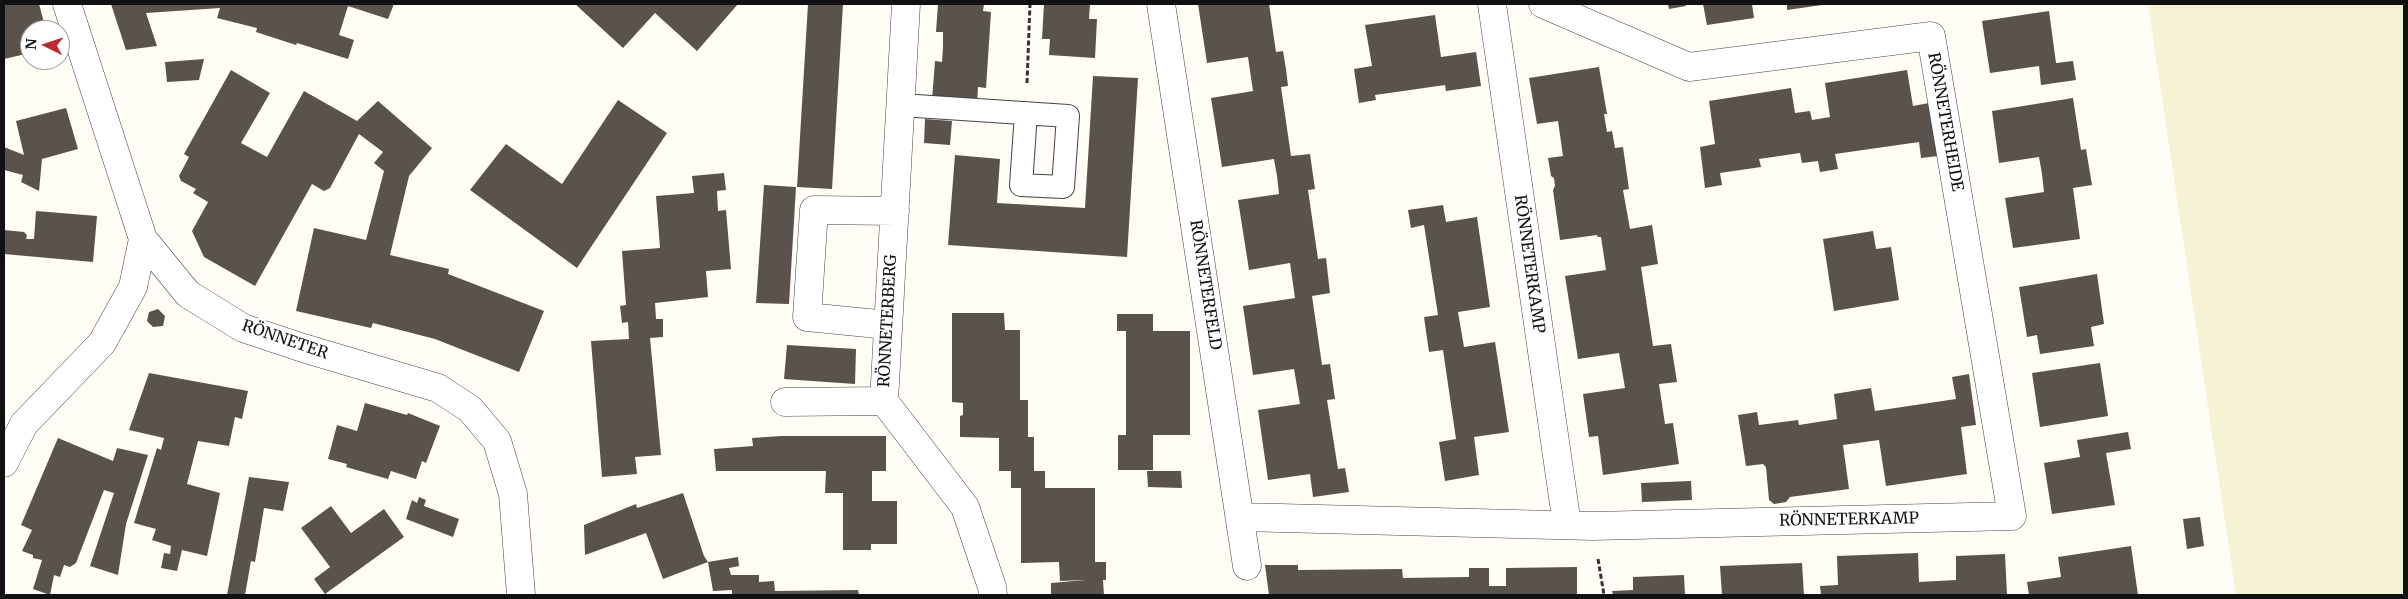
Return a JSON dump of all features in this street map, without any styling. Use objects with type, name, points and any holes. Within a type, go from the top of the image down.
[{"type":"street","name":"RÖNNETER","points":[[67,4],[143,239],[188,294],[243,328],[438,388],[470,409],[497,441],[512,494],[521,595]]},
{"type":"street","name":"RÖNNETERBERG","points":[[906,4],[884,401],[965,506],[992,587],[992,595]]},
{"type":"street","name":"RÖNNETERFELD","points":[[1161,4],[1247,566]]},
{"type":"street","name":"RÖNNETERKAMP","points":[[1492,4],[1567,525]]},
{"type":"street","name":"RÖNNETERHEIDE","points":[[1543,4],[1689,67],[1931,36],[2012,516]]},
{"type":"street","points":[[888,325],[807,317],[814,210],[895,211]]},
{"type":"street","points":[[4,463],[24,424],[102,343],[133,287],[143,239]]},
{"type":"street","points":[[785,402],[884,401]]},
{"type":"street","name":"RÖNNETERKAMP","points":[[1241,517],[1593,526],[2012,516]]},
{"type":"lane","points":[[901,104],[1026,113]]},
{"type":"path","points":[[1026,113],[1030,4]]},
{"type":"shaded area","points":[[2148,4],[2404,4],[2404,595],[2236,595]]},
{"type":"building","points":[[4,4],[39,4],[43,20],[20,20],[20,55],[4,59]]},
{"type":"building","points":[[111,4],[394,4],[388,19],[348,6],[339,35],[354,40],[348,59],[256,32],[257,28],[217,18],[220,8],[146,13],[157,46],[126,50]]},
{"type":"building","points":[[575,4],[738,4],[697,51],[655,13],[623,48]]},
{"type":"building","points":[[808,4],[843,4],[832,189],[797,187]]},
{"type":"building","points":[[938,4],[984,4],[983,11],[991,12],[986,88],[978,87],[977,103],[932,100],[935,61],[942,62],[943,47],[943,32],[936,32]]},
{"type":"building","points":[[1044,4],[1090,4],[1089,19],[1097,19],[1095,58],[1049,55],[1050,39],[1042,39]]},
{"type":"building","points":[[1198,4],[1269,4],[1276,52],[1283,51],[1286,69],[1288,86],[1281,87],[1291,156],[1310,154],[1315,189],[1308,190],[1318,259],[1326,258],[1330,293],[1312,296],[1322,365],[1330,364],[1335,399],[1327,400],[1338,469],[1345,468],[1349,492],[1313,497],[1310,474],[1268,480],[1258,410],[1300,404],[1294,369],[1253,375],[1243,306],[1295,298],[1290,263],[1249,270],[1238,200],[1279,194],[1274,159],[1222,167],[1211,98],[1253,91],[1248,57],[1207,63]]},
{"type":"building","points":[[1668,4],[1685,4],[1686,6],[1669,9]]},
{"type":"building","points":[[1703,4],[1752,4],[1754,18],[1707,25]]},
{"type":"building","points":[[1787,4],[1822,4],[1822,5],[1787,10]]},
{"type":"building","points":[[2049,11],[2056,63],[2073,61],[2076,80],[2041,85],[2039,66],[1990,73],[1982,21]]},
{"type":"building","points":[[1435,15],[1441,57],[1476,52],[1481,86],[1446,91],[1445,85],[1375,95],[1376,100],[1359,103],[1354,69],[1372,66],[1365,25]]},
{"type":"building","points":[[204,59],[199,80],[167,82],[165,62]]},
{"type":"building","points":[[1599,67],[1607,114],[1604,114],[1607,132],[1612,131],[1615,148],[1623,147],[1629,189],[1623,190],[1630,229],[1652,225],[1658,264],[1641,267],[1653,346],[1671,344],[1677,382],[1659,384],[1665,424],[1673,423],[1679,464],[1603,475],[1598,436],[1589,437],[1583,394],[1625,388],[1619,353],[1578,359],[1565,276],[1606,270],[1601,237],[1597,235],[1560,240],[1553,190],[1555,186],[1554,178],[1551,176],[1548,158],[1563,156],[1558,121],[1537,124],[1529,78]]},
{"type":"building","points":[[231,70],[270,93],[241,143],[267,157],[304,91],[357,121],[378,101],[432,148],[409,176],[390,255],[449,269],[448,274],[544,311],[519,372],[435,339],[373,323],[371,328],[296,311],[314,228],[366,240],[384,171],[374,163],[383,152],[359,134],[330,188],[324,191],[312,184],[255,286],[204,257],[192,231],[208,202],[193,193],[196,189],[181,181],[179,176],[189,157],[184,154]]},
{"type":"building","points":[[1907,70],[1913,106],[1929,103],[1938,156],[1921,158],[1919,142],[1835,154],[1838,169],[1820,172],[1818,161],[1802,163],[1800,153],[1759,159],[1761,167],[1720,173],[1722,185],[1705,188],[1700,147],[1715,144],[1709,101],[1791,88],[1795,113],[1810,111],[1812,120],[1830,117],[1825,83]]},
{"type":"building","points":[[1093,76],[1138,78],[1127,257],[948,245],[955,155],[1000,159],[997,203],[1085,208]]},
{"type":"building","points":[[2073,98],[2081,150],[2086,149],[2092,185],[2073,188],[2080,239],[2013,248],[2005,198],[2044,192],[2042,174],[2039,157],[1999,163],[1992,111]]},
{"type":"building","points":[[618,100],[667,133],[577,268],[470,190],[506,144],[562,184]]},
{"type":"building","points":[[66,108],[78,149],[42,159],[39,191],[21,182],[23,175],[4,170],[4,147],[24,155],[16,121]]},
{"type":"building","points":[[925,119],[952,121],[950,145],[924,143]]},
{"type":"building","points":[[724,173],[726,190],[717,191],[718,211],[726,210],[731,269],[706,271],[708,297],[655,303],[656,319],[663,319],[663,337],[650,338],[661,455],[635,457],[637,474],[602,477],[591,341],[629,339],[628,322],[622,323],[620,306],[626,305],[622,251],[660,248],[656,196],[694,193],[692,176]]},
{"type":"building","points":[[764,185],[796,187],[789,304],[756,303]]},
{"type":"building","points":[[1443,205],[1446,222],[1477,217],[1490,307],[1458,312],[1464,347],[1495,342],[1509,432],[1474,437],[1479,475],[1445,481],[1439,442],[1456,439],[1443,350],[1429,352],[1424,317],[1438,315],[1424,225],[1411,228],[1408,210]]},
{"type":"building","points":[[36,211],[97,216],[93,262],[4,254],[4,230],[24,232],[27,235],[26,239],[34,239]]},
{"type":"building","points":[[1873,231],[1876,249],[1891,247],[1899,300],[1834,311],[1823,239]]},
{"type":"building","points":[[2097,274],[2104,324],[2091,327],[2094,346],[2040,354],[2037,335],[2027,337],[2019,287]]},
{"type":"building","points":[[158,309],[165,316],[163,326],[153,327],[147,321],[149,312]]},
{"type":"building","points":[[952,313],[1004,313],[1005,330],[1020,330],[1020,400],[1028,400],[1028,437],[1034,437],[1034,471],[1045,471],[1045,488],[1095,488],[1095,562],[1106,562],[1106,580],[1103,580],[1104,595],[1051,595],[1051,583],[1085,580],[1060,581],[1059,562],[1021,563],[1021,488],[1011,488],[1011,471],[999,471],[999,438],[960,437],[960,416],[963,415],[963,403],[952,402]]},
{"type":"building","points":[[1117,314],[1153,314],[1153,331],[1190,331],[1190,435],[1153,435],[1153,470],[1118,470],[1118,435],[1126,435],[1126,331],[1117,331]]},
{"type":"building","points":[[787,345],[856,349],[855,384],[784,379]]},
{"type":"building","points":[[2100,363],[2108,416],[2040,427],[2032,373]]},
{"type":"building","points":[[149,373],[248,391],[242,419],[235,417],[229,446],[198,441],[187,484],[220,493],[207,556],[182,550],[177,571],[161,568],[164,553],[170,554],[171,546],[152,540],[156,529],[134,523],[157,448],[161,450],[164,438],[129,430]]},
{"type":"building","points":[[1969,374],[1976,425],[1961,427],[1967,474],[1886,486],[1879,440],[1843,445],[1849,489],[1790,497],[1786,502],[1774,504],[1769,500],[1766,467],[1763,464],[1746,466],[1738,415],[1757,412],[1759,425],[1798,420],[1799,425],[1837,419],[1834,394],[1871,388],[1875,411],[1956,399],[1952,377]]},
{"type":"building","points":[[365,403],[407,415],[408,413],[440,426],[426,463],[422,461],[416,479],[391,471],[388,479],[346,467],[347,464],[328,459],[337,425],[357,431]]},
{"type":"building","points":[[2128,432],[2131,449],[2106,453],[2115,505],[2052,514],[2044,463],[2080,457],[2077,440]]},
{"type":"building","points":[[781,436],[886,436],[886,471],[872,471],[872,501],[897,501],[897,544],[871,544],[871,550],[843,550],[843,493],[825,493],[826,471],[716,471],[714,449],[753,446],[752,438]]},
{"type":"building","points":[[58,438],[113,461],[117,448],[148,455],[126,524],[118,575],[90,566],[114,493],[104,490],[76,563],[70,567],[64,565],[60,577],[54,575],[50,595],[33,589],[42,560],[33,558],[33,555],[22,551],[32,530],[21,525]]},
{"type":"building","points":[[1147,471],[1181,471],[1182,488],[1148,487]]},
{"type":"building","points":[[249,477],[289,482],[283,511],[264,508],[255,562],[251,561],[245,595],[227,595]]},
{"type":"building","points":[[1691,481],[1692,500],[1642,502],[1641,483]]},
{"type":"building","points":[[683,493],[704,556],[708,562],[663,579],[646,533],[585,555],[584,525],[636,504],[637,508]]},
{"type":"building","points":[[419,497],[426,500],[424,506],[459,519],[453,537],[406,519],[412,500],[417,503]]},
{"type":"building","points":[[331,506],[351,533],[384,509],[404,537],[325,594],[314,579],[330,567],[301,528]]},
{"type":"building","points":[[2200,517],[2204,546],[2187,549],[2183,519]]},
{"type":"building","points":[[2131,546],[2138,595],[2029,595],[2027,582],[2061,577],[2058,557]]},
{"type":"building","points":[[1918,553],[1919,582],[1956,580],[1956,556],[2005,554],[2007,595],[1821,595],[1820,586],[1838,585],[1837,556]]},
{"type":"building","points":[[738,557],[739,566],[729,568],[731,575],[759,575],[759,582],[774,581],[775,591],[858,590],[859,595],[732,595],[732,590],[713,591],[708,562]]},
{"type":"building","points":[[1802,563],[1804,595],[1722,595],[1720,566]]},
{"type":"building","points":[[1265,565],[1298,565],[1298,570],[1402,569],[1403,578],[1469,577],[1469,568],[1489,568],[1489,586],[1506,586],[1506,568],[1577,567],[1577,595],[1269,595]]},
{"type":"building","points":[[1684,575],[1685,595],[1613,595],[1612,591],[1633,590],[1633,577]]}]
